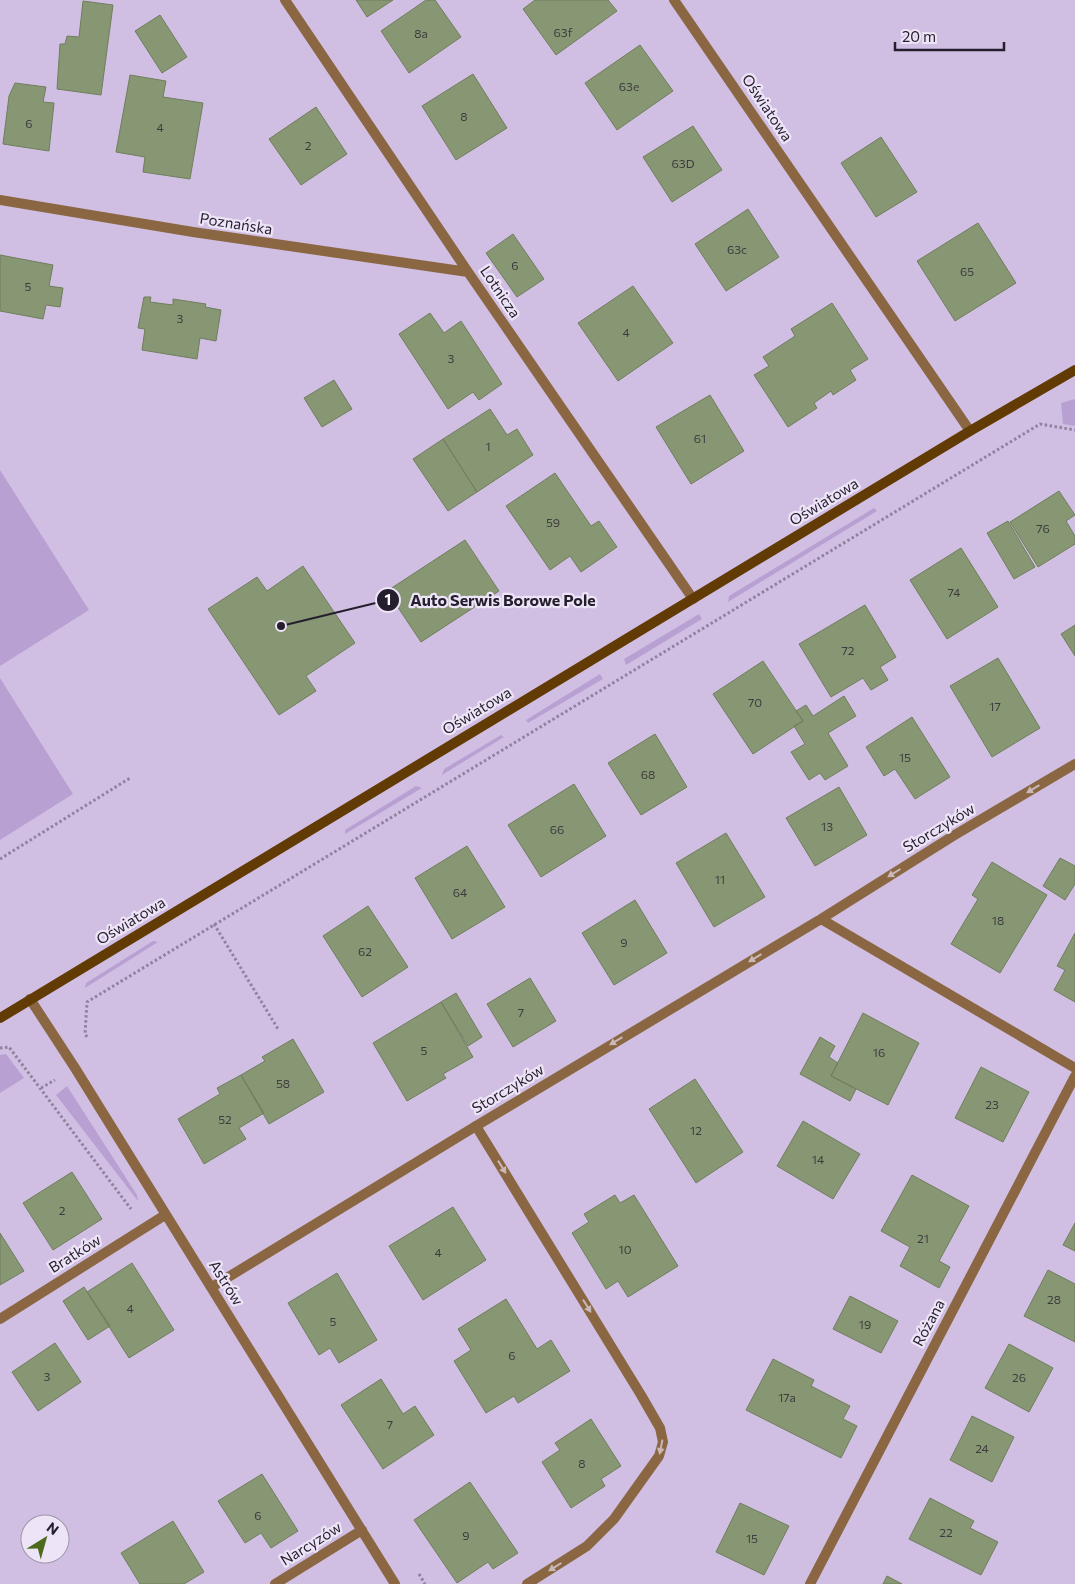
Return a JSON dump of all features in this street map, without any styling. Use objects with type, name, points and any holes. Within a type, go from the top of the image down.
[{"type":"street","name":"Lotnicza","points":[[285,0],[468,272],[693,599]]},
{"type":"street","name":"Oświatowa","points":[[674,0],[970,431]]},
{"type":"street","name":"Poznańska","points":[[0,200],[212,235],[468,272]]},
{"type":"street","name":"Oświatowa","points":[[0,1018],[970,431],[1075,370]]},
{"type":"street","name":"Storczyków","points":[[212,1287],[821,919],[953,836],[1075,764]]},
{"type":"street","points":[[821,919],[1075,1068]]},
{"type":"street","name":"Astrów","points":[[30,999],[212,1287],[395,1584]]},
{"type":"street","name":"Różana","points":[[810,1584],[1075,1076]]},
{"type":"street","points":[[476,1126],[641,1395],[660,1428],[663,1442],[659,1456],[614,1519],[587,1546],[527,1584]]},
{"type":"street","name":"Bratków","points":[[0,1319],[165,1215]]},
{"type":"street","name":"Narcyzów","points":[[275,1584],[362,1530]]},
{"type":"path","points":[[85,1034],[87,1002],[214,924],[1040,424],[1075,430]]},
{"type":"path","points":[[0,858],[130,778]]},
{"type":"path","points":[[214,924],[278,1029]]},
{"type":"shaded area","points":[[1075,399],[1075,426],[1063,424],[1061,403]]},
{"type":"shaded area","points":[[0,470],[89,610],[0,666]]},
{"type":"shaded area","points":[[874,508],[877,511],[728,602],[729,596]]},
{"type":"shaded area","points":[[699,614],[702,619],[626,665],[624,659]]},
{"type":"shaded area","points":[[600,674],[603,679],[528,723],[526,720]]},
{"type":"shaded area","points":[[0,678],[73,794],[0,840]]},
{"type":"shaded area","points":[[501,735],[504,737],[442,775],[444,769]]},
{"type":"shaded area","points":[[416,786],[422,788],[345,834],[345,830]]},
{"type":"shaded area","points":[[153,941],[158,942],[85,988],[86,983]]},
{"type":"shaded area","points":[[6,1054],[24,1078],[0,1093],[0,1055]]},
{"type":"shaded area","points":[[67,1086],[137,1195],[138,1201],[56,1095]]},
{"type":"building","points":[[356,0],[393,0],[367,17]]},
{"type":"building","points":[[426,0],[435,0],[461,37],[409,73],[381,31]]},
{"type":"building","points":[[535,0],[608,0],[617,11],[556,55],[523,9]]},
{"type":"building","points":[[83,1],[113,5],[101,95],[57,89],[60,44],[65,44],[67,36],[79,37]]},
{"type":"building","points":[[160,15],[187,57],[162,73],[135,31]]},
{"type":"building","points":[[640,45],[673,91],[617,130],[585,83]]},
{"type":"building","points":[[473,74],[507,128],[456,160],[422,106]]},
{"type":"building","points":[[130,75],[166,81],[163,97],[203,103],[190,179],[143,172],[145,157],[116,152]]},
{"type":"building","points":[[15,83],[46,87],[43,102],[54,103],[49,151],[3,144],[9,96]]},
{"type":"building","points":[[316,107],[347,154],[301,185],[269,139]]},
{"type":"building","points":[[693,126],[722,170],[672,202],[643,157]]},
{"type":"building","points":[[881,137],[917,192],[876,217],[841,163]]},
{"type":"building","points":[[748,209],[779,257],[726,291],[695,244]]},
{"type":"building","points":[[978,223],[1016,283],[955,321],[917,261]]},
{"type":"building","points":[[513,234],[544,279],[517,297],[486,253]]},
{"type":"building","points":[[0,255],[53,265],[49,286],[63,288],[60,307],[46,305],[43,319],[0,311]]},
{"type":"building","points":[[633,286],[673,343],[618,381],[578,323]]},
{"type":"building","points":[[144,297],[151,297],[150,302],[173,305],[173,299],[206,304],[205,307],[221,310],[216,341],[200,338],[197,359],[142,350],[145,329],[138,328]]},
{"type":"building","points":[[832,303],[868,359],[850,370],[856,380],[833,395],[831,391],[814,403],[817,408],[788,427],[754,375],[769,366],[763,357],[795,336],[791,329]]},
{"type":"building","points":[[430,313],[444,333],[461,321],[502,384],[479,400],[473,392],[448,409],[399,334]]},
{"type":"building","points":[[334,380],[352,409],[322,427],[304,398]]},
{"type":"building","points":[[710,395],[744,451],[691,484],[656,427]]},
{"type":"building","points":[[490,409],[507,435],[517,429],[533,455],[477,492],[443,439]]},
{"type":"building","points":[[443,439],[477,492],[448,511],[413,459]]},
{"type":"building","points":[[555,473],[591,526],[599,521],[617,547],[581,572],[570,556],[550,570],[506,506]]},
{"type":"building","points":[[1059,491],[1075,515],[1066,521],[1075,536],[1075,544],[1038,567],[1010,522]]},
{"type":"building","points":[[1008,521],[1035,567],[1014,579],[987,533]]},
{"type":"building","points":[[465,540],[499,591],[421,642],[387,591]]},
{"type":"building","points":[[961,548],[998,607],[947,639],[910,580]]},
{"type":"building","points":[[303,566],[355,643],[306,676],[316,691],[279,715],[208,609],[257,577],[267,591]]},
{"type":"building","points":[[865,605],[896,657],[880,667],[888,680],[871,690],[863,678],[831,697],[799,644]]},
{"type":"building","points":[[1075,625],[1075,656],[1061,634]]},
{"type":"building","points":[[998,658],[1040,728],[992,757],[950,686]]},
{"type":"building","points":[[763,661],[803,721],[753,754],[713,694]]},
{"type":"building","points":[[844,696],[856,716],[828,733],[848,766],[825,780],[820,773],[809,780],[791,752],[805,744],[794,726],[803,721],[796,711],[806,705],[813,716]]},
{"type":"building","points":[[912,717],[950,777],[915,799],[895,769],[884,776],[866,747]]},
{"type":"building","points":[[655,734],[687,787],[641,815],[608,763]]},
{"type":"building","points":[[574,784],[606,836],[541,877],[508,825]]},
{"type":"building","points":[[839,787],[867,835],[815,866],[786,818]]},
{"type":"building","points":[[726,833],[765,897],[714,927],[676,863]]},
{"type":"building","points":[[467,846],[505,907],[452,939],[415,878]]},
{"type":"building","points":[[1060,858],[1075,866],[1075,884],[1065,900],[1043,886]]},
{"type":"building","points":[[992,862],[1047,895],[1000,973],[951,944],[978,899],[972,895]]},
{"type":"building","points":[[635,900],[667,953],[614,985],[582,933]]},
{"type":"building","points":[[368,906],[408,967],[362,997],[323,936]]},
{"type":"building","points":[[1075,933],[1075,1002],[1054,990],[1065,970],[1057,966]]},
{"type":"building","points":[[530,978],[556,1021],[513,1047],[487,1004]]},
{"type":"building","points":[[456,993],[482,1037],[468,1046],[441,1002]]},
{"type":"building","points":[[441,1002],[473,1057],[443,1074],[446,1078],[407,1101],[373,1043]]},
{"type":"building","points":[[863,1013],[919,1043],[888,1105],[831,1076]]},
{"type":"building","points":[[820,1037],[835,1046],[829,1057],[838,1063],[831,1076],[856,1089],[850,1101],[800,1074]]},
{"type":"building","points":[[293,1039],[324,1092],[269,1124],[241,1075],[265,1061],[262,1057]]},
{"type":"building","points":[[981,1067],[1029,1092],[1003,1142],[955,1118]]},
{"type":"building","points":[[241,1075],[264,1113],[239,1128],[246,1139],[204,1164],[178,1119],[220,1094],[217,1088]]},
{"type":"building","points":[[695,1079],[743,1152],[696,1183],[649,1109]]},
{"type":"building","points":[[803,1121],[860,1154],[833,1199],[777,1166]]},
{"type":"building","points":[[72,1172],[102,1219],[53,1250],[23,1203]]},
{"type":"building","points":[[912,1175],[969,1206],[939,1261],[950,1267],[939,1288],[900,1266],[910,1247],[881,1231]]},
{"type":"building","points":[[615,1195],[620,1203],[634,1195],[678,1266],[628,1297],[618,1281],[606,1289],[572,1233],[589,1222],[584,1214]]},
{"type":"building","points":[[453,1207],[486,1260],[423,1300],[389,1246]]},
{"type":"building","points":[[1075,1223],[1075,1251],[1063,1245]]},
{"type":"building","points":[[0,1233],[24,1271],[0,1285]]},
{"type":"building","points":[[132,1263],[174,1330],[129,1358],[87,1292]]},
{"type":"building","points":[[1048,1270],[1075,1284],[1075,1342],[1024,1316]]},
{"type":"building","points":[[337,1273],[377,1340],[339,1363],[330,1348],[319,1355],[288,1303]]},
{"type":"building","points":[[84,1287],[110,1326],[88,1340],[63,1301]]},
{"type":"building","points":[[850,1296],[898,1321],[881,1353],[833,1329]]},
{"type":"building","points":[[506,1299],[537,1349],[551,1340],[570,1371],[518,1403],[514,1396],[486,1413],[454,1361],[471,1350],[458,1329]]},
{"type":"building","points":[[55,1343],[81,1382],[38,1411],[12,1372]]},
{"type":"building","points":[[1009,1344],[1053,1368],[1029,1412],[985,1388]]},
{"type":"building","points":[[773,1359],[814,1380],[811,1386],[850,1406],[843,1419],[857,1426],[841,1458],[746,1410]]},
{"type":"building","points":[[381,1379],[403,1414],[415,1406],[434,1435],[383,1469],[341,1405]]},
{"type":"building","points":[[972,1416],[1014,1437],[992,1482],[950,1460]]},
{"type":"building","points":[[591,1419],[621,1466],[601,1479],[605,1486],[571,1508],[542,1462],[560,1450],[555,1443]]},
{"type":"building","points":[[262,1474],[298,1531],[271,1548],[261,1533],[245,1543],[218,1501]]},
{"type":"building","points":[[470,1482],[518,1553],[493,1569],[488,1562],[457,1583],[414,1520]]},
{"type":"building","points":[[930,1498],[974,1521],[970,1528],[998,1542],[981,1575],[909,1539]]},
{"type":"building","points":[[740,1503],[789,1526],[764,1575],[716,1552]]},
{"type":"building","points":[[173,1521],[204,1572],[184,1584],[140,1584],[121,1553]]},
{"type":"building","points":[[887,1576],[902,1584],[883,1584]]},
{"type":"place","name":"Auto Serwis Borowe Pole","points":[[281,626]]}]
